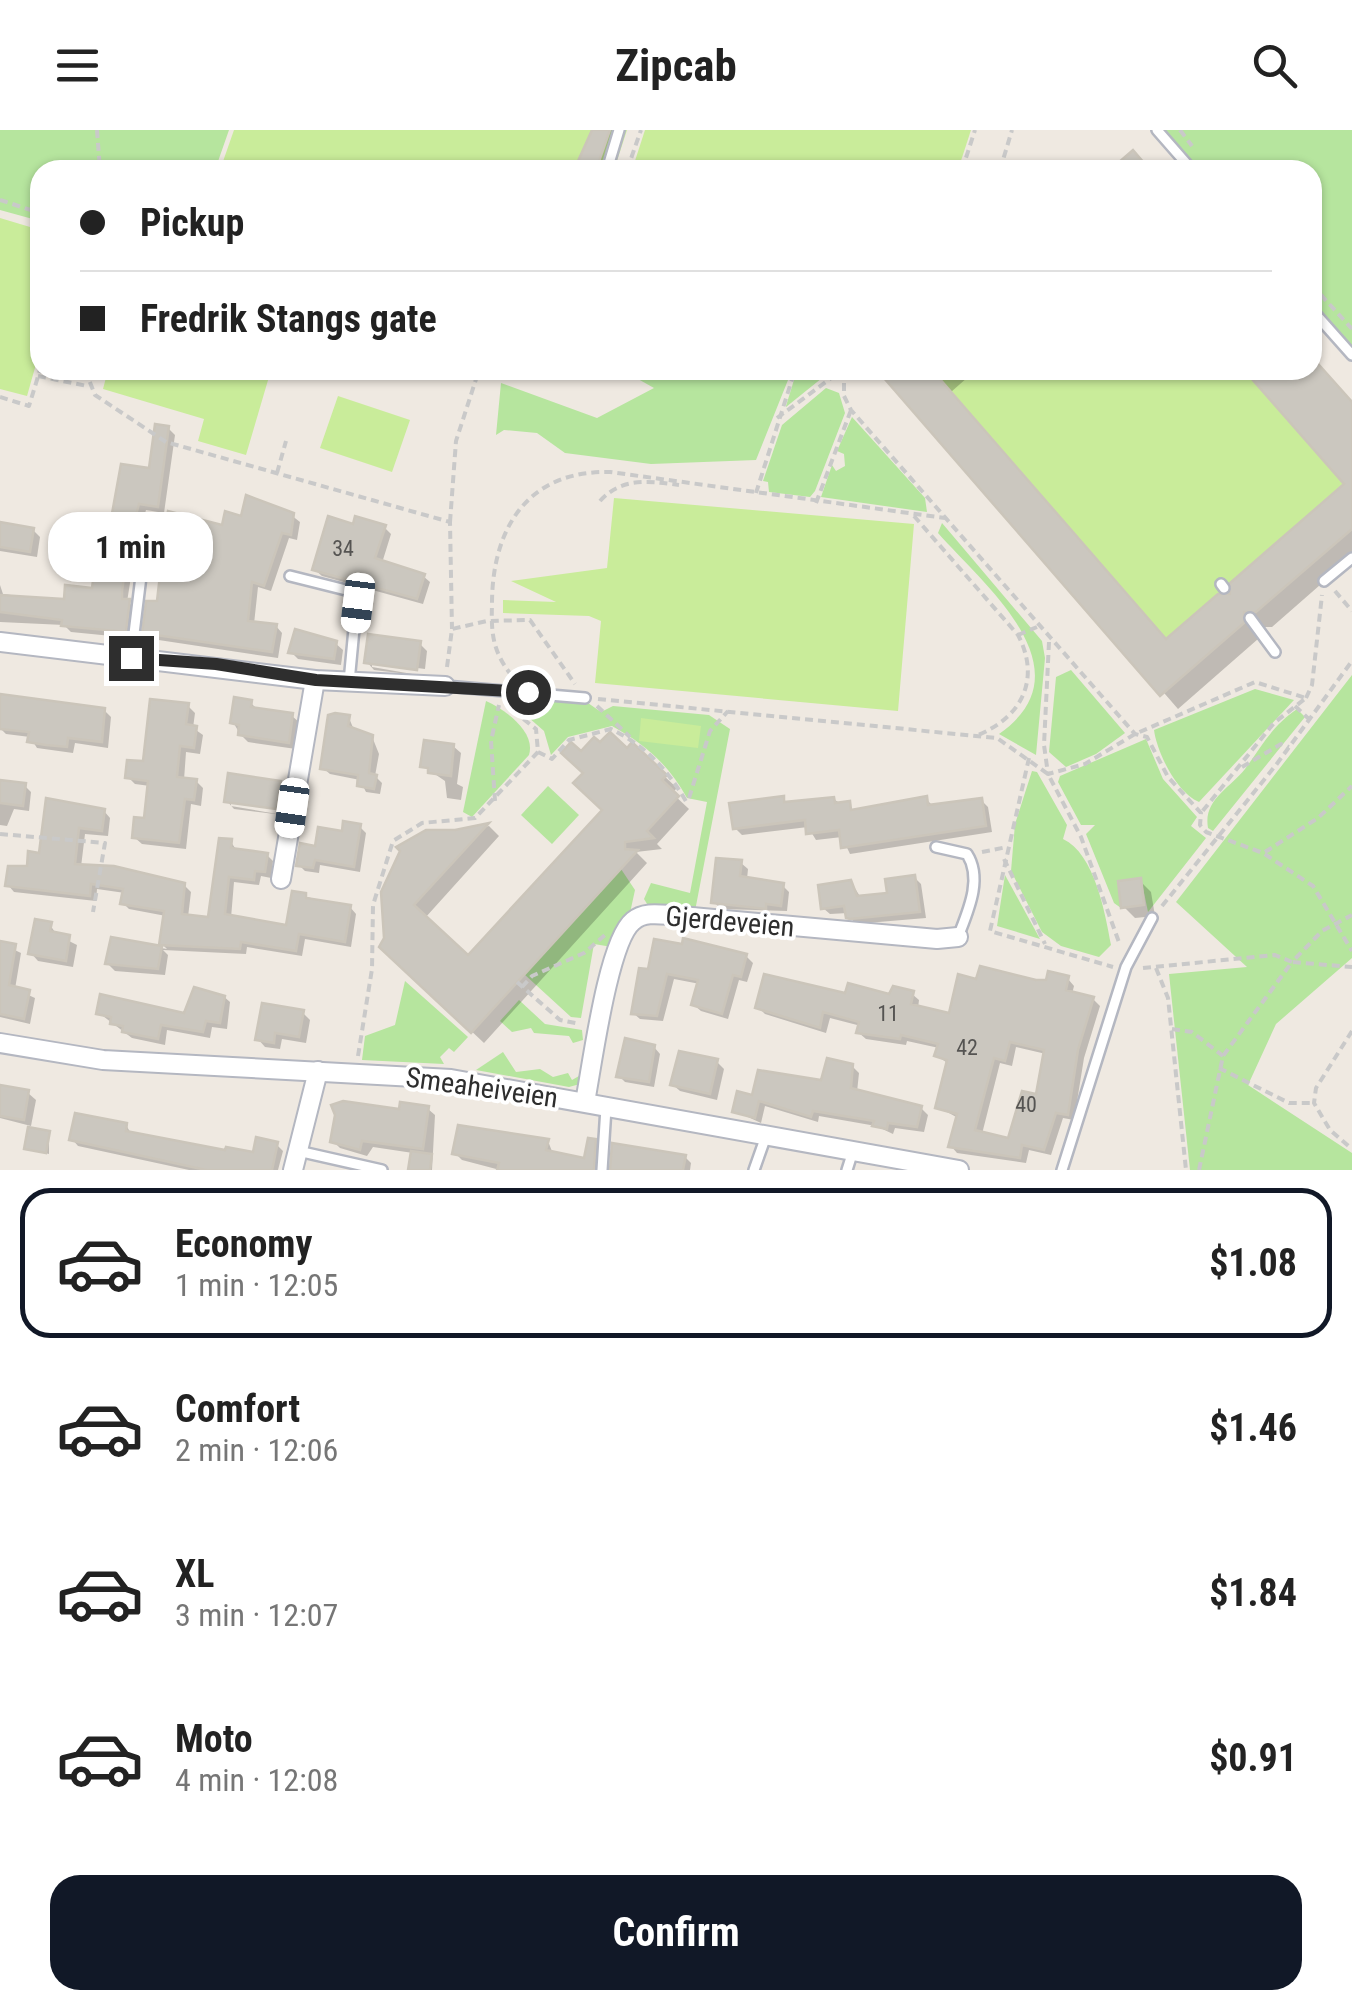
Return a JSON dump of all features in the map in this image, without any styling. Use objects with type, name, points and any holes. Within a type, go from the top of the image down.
[{"type":"street","points":[[0,642],[216,664],[316,680],[445,686]]},
{"type":"street","points":[[281,879],[316,680]]},
{"type":"street","name":"Gjerdeveien","points":[[623,933],[639,917],[652,914],[937,939],[958,937]]},
{"type":"street","points":[[585,1102],[623,933]]},
{"type":"street","name":"Smeaheiveien","points":[[0,1043],[104,1060],[451,1080],[853,1151],[923,1168],[959,1170]]},
{"type":"street","points":[[293,1170],[318,1071]]},
{"type":"lane","points":[[609,160],[619,130]]},
{"type":"lane","points":[[1157,130],[1183,160]]},
{"type":"lane","points":[[1322,321],[1352,355]]},
{"type":"lane","points":[[131,658],[144,552]]},
{"type":"lane","points":[[1324,581],[1352,558]]},
{"type":"lane","points":[[290,576],[346,590],[357,597],[349,682]]},
{"type":"lane","points":[[1250,618],[1276,652]]},
{"type":"lane","points":[[445,686],[585,698]]},
{"type":"lane","points":[[936,847],[967,854],[976,877],[958,937]]},
{"type":"lane","points":[[1062,1170],[1126,967],[1152,918]]},
{"type":"lane","points":[[602,1170],[606,1106]]},
{"type":"lane","points":[[754,1170],[766,1136]]},
{"type":"lane","points":[[298,1150],[382,1170]]},
{"type":"lane","points":[[847,1170],[853,1151]]},
{"type":"path","points":[[97,130],[99,160]]},
{"type":"path","points":[[630,160],[641,130]]},
{"type":"path","points":[[965,160],[974,130]]},
{"type":"path","points":[[1003,160],[1012,130]]},
{"type":"path","points":[[0,200],[30,210]]},
{"type":"path","points":[[1322,296],[1352,329]]},
{"type":"path","points":[[0,397],[28,406],[37,380]]},
{"type":"path","points":[[65,380],[88,386],[106,404],[166,442],[450,522]]},
{"type":"path","points":[[87,380],[88,386]]},
{"type":"path","points":[[445,686],[452,629],[450,522],[456,441],[476,380]]},
{"type":"path","points":[[756,495],[791,380]]},
{"type":"path","points":[[777,418],[829,380]]},
{"type":"path","points":[[843,380],[844,396],[851,410],[1038,627],[1136,734],[1148,736],[1168,777],[1200,813],[1200,825],[1263,853],[1313,886],[1352,951]]},
{"type":"path","points":[[816,503],[851,410]]},
{"type":"path","points":[[277,473],[286,441]]},
{"type":"path","points":[[528,692],[500,662],[492,645],[492,583],[504,533],[518,510],[559,479],[582,471],[610,472],[944,518]]},
{"type":"path","points":[[600,501],[612,488],[632,482],[756,495]]},
{"type":"path","points":[[914,516],[1018,634],[1029,665],[1023,700],[1011,718],[977,736]]},
{"type":"path","points":[[1324,581],[1352,610]]},
{"type":"path","points":[[1200,813],[1242,767],[1274,723],[1306,698],[1312,686],[1324,581]]},
{"type":"path","points":[[452,629],[492,620],[530,620],[585,698]]},
{"type":"path","points":[[1018,634],[1038,627]]},
{"type":"path","points":[[1050,640],[1044,745],[1048,774],[1081,836],[1126,967]]},
{"type":"path","points":[[1152,918],[1290,747],[1352,661]]},
{"type":"path","points":[[1048,774],[1085,764],[1136,734],[1255,682],[1306,698]]},
{"type":"path","points":[[728,711],[710,731],[688,801],[670,774],[593,698],[728,711],[998,738],[1048,774]]},
{"type":"path","points":[[357,1061],[372,969],[374,906],[393,841],[422,824],[475,818],[494,802],[538,752],[536,729],[500,700],[491,741],[494,802]]},
{"type":"path","points":[[1295,706],[1310,720]]},
{"type":"path","points":[[538,752],[552,759],[569,740],[611,729],[634,740]]},
{"type":"path","points":[[1242,767],[1281,744],[1290,747]]},
{"type":"path","points":[[1029,758],[990,931],[1044,944],[1106,966],[1155,968],[1275,956],[1292,962],[1352,967]]},
{"type":"path","points":[[1263,853],[1318,818],[1352,786]]},
{"type":"path","points":[[0,834],[105,843],[93,912]]},
{"type":"path","points":[[967,854],[1006,847]]},
{"type":"path","points":[[1004,859],[1044,944]]},
{"type":"path","points":[[1199,1170],[1222,1056],[1292,962],[1322,931],[1338,926],[1352,915]]},
{"type":"path","points":[[600,1027],[560,1020],[520,985],[584,953],[597,938],[614,930],[623,933]]},
{"type":"path","points":[[1155,968],[1165,988],[1172,1028],[1186,1170]]},
{"type":"path","points":[[1172,1028],[1192,1032],[1222,1056]]},
{"type":"path","points":[[1352,1031],[1316,1088],[1314,1103],[1330,1130],[1352,1148]]},
{"type":"path","points":[[1219,1068],[1289,1103],[1314,1103]]},
{"type":"green space","points":[[0,130],[229,130],[218,160],[30,160],[30,218],[0,210]]},
{"type":"green space","points":[[234,130],[627,130],[617,160],[224,160]]},
{"type":"green space","points":[[645,130],[971,130],[961,160],[635,160]]},
{"type":"green space","points":[[1162,130],[1352,130],[1352,350],[1322,317],[1322,160],[1182,160]]},
{"type":"green space","points":[[0,218],[30,227],[32,380],[27,396],[0,389]]},
{"type":"green space","points":[[105,380],[268,380],[246,455],[198,441],[204,419],[103,389]]},
{"type":"green space","points":[[640,380],[788,380],[756,460],[651,464],[565,453],[537,433],[504,430],[496,435],[501,383],[597,418],[654,388]]},
{"type":"green space","points":[[794,380],[820,380],[786,407]]},
{"type":"green space","points":[[941,380],[1253,380],[1344,484],[1166,639]]},
{"type":"green space","points":[[826,388],[839,393],[845,413],[815,491],[810,497],[769,492],[768,482],[763,481],[782,425]]},
{"type":"green space","points":[[338,396],[410,420],[392,472],[320,448]]},
{"type":"green space","points":[[852,417],[925,498],[927,512],[821,497],[832,465],[836,471],[845,466],[844,454],[837,451]]},
{"type":"green space","points":[[614,498],[914,524],[898,711],[595,683],[601,621],[589,616],[503,613],[503,600],[556,602],[511,581],[607,568]]},
{"type":"green space","points":[[942,523],[1042,641],[1045,658],[1036,755],[999,734],[1024,709],[1034,683],[1032,656],[1002,603],[938,533]]},
{"type":"green space","points":[[1071,670],[1125,733],[1096,754],[1066,767],[1049,752],[1056,677]]},
{"type":"green space","points":[[1352,675],[1352,958],[1276,1024],[1248,1085],[1352,1153],[1352,1170],[1190,1170],[1169,974],[1247,967],[1176,902]]},
{"type":"green space","points":[[1255,689],[1294,700],[1199,802],[1183,790],[1169,771],[1154,730]]},
{"type":"green space","points":[[531,694],[588,703],[601,712],[613,706],[709,715],[730,729],[695,911],[649,907],[644,899],[651,883],[690,893],[707,802],[687,798],[655,756],[612,726],[568,737],[551,755],[544,731],[503,695]]},
{"type":"green space","points":[[486,701],[524,730],[529,755],[472,817],[463,812]]},
{"type":"green space","points":[[1297,709],[1305,717],[1213,831],[1208,828],[1210,810],[1219,795],[1245,769],[1274,729]]},
{"type":"green space","points":[[641,718],[701,726],[698,748],[639,741]]},
{"type":"green space","points":[[1146,739],[1163,779],[1197,817],[1191,826],[1206,838],[1148,912],[1141,878],[1118,881],[1121,908],[1114,903],[1086,834],[1095,825],[1081,825],[1058,782],[1060,776]]},
{"type":"green space","points":[[1032,771],[1037,772],[1067,825],[1063,839],[1083,857],[1097,886],[1111,945],[1099,957],[1061,946],[1042,932],[1011,871],[1015,824]]},
{"type":"green space","points":[[548,786],[579,815],[552,844],[521,815]]},
{"type":"green space","points":[[621,869],[635,890],[630,913],[612,947],[594,944],[581,1018],[571,1017],[524,974]]},
{"type":"green space","points":[[1005,875],[1040,939],[997,926]]},
{"type":"green space","points":[[405,981],[468,1037],[454,1052],[449,1048],[440,1057],[444,1064],[362,1060],[365,1036],[395,1025]]},
{"type":"green space","points":[[519,1000],[545,1024],[582,1030],[583,1040],[573,1043],[569,1036],[534,1033],[531,1028],[512,1032],[500,1021]]},
{"type":"green space","points":[[503,1052],[516,1072],[540,1069],[553,1077],[568,1073],[572,1080],[579,1076],[580,1084],[569,1087],[476,1070]]},
{"type":"building","points":[[592,130],[610,130],[600,160],[578,160]]},
{"type":"building","points":[[1133,150],[1142,160],[1122,160]]},
{"type":"building","points":[[1322,368],[1352,402],[1352,529],[1256,612],[1244,612],[1244,623],[1160,696],[886,380],[941,380],[1166,639],[1218,594],[1230,594],[1230,583],[1344,484],[1253,380],[1322,380]]},
{"type":"building","points":[[155,424],[169,426],[158,507],[139,504],[130,537],[122,591],[122,599],[130,599],[126,632],[61,626],[62,620],[0,612],[0,595],[64,599],[65,585],[92,588],[97,551],[105,552],[121,464],[149,468]]},
{"type":"building","points":[[246,495],[294,513],[291,535],[282,533],[264,586],[252,582],[248,621],[277,624],[272,652],[142,633],[146,601],[157,601],[160,575],[177,578],[178,570],[182,571],[187,542],[163,538],[168,511],[222,525],[225,511],[241,516]]},
{"type":"building","points":[[328,516],[353,524],[355,516],[386,525],[375,558],[425,574],[417,599],[312,570]]},
{"type":"building","points":[[0,522],[34,528],[30,552],[0,547]]},
{"type":"building","points":[[295,629],[337,641],[334,659],[288,653]]},
{"type":"building","points":[[368,634],[421,641],[417,670],[364,663]]},
{"type":"building","points":[[0,694],[105,708],[102,742],[68,738],[67,747],[27,742],[29,732],[0,729]]},
{"type":"building","points":[[234,697],[252,700],[251,707],[293,713],[289,743],[238,735],[239,725],[230,723]]},
{"type":"building","points":[[150,699],[189,703],[186,724],[197,726],[194,748],[180,746],[177,777],[197,779],[194,800],[185,799],[179,843],[132,838],[134,817],[144,818],[148,781],[125,778],[127,760],[143,761]]},
{"type":"building","points":[[328,715],[350,715],[348,726],[373,735],[369,773],[377,775],[374,789],[357,786],[358,775],[320,769]]},
{"type":"building","points":[[610,732],[627,748],[632,742],[667,775],[662,780],[679,796],[647,831],[654,838],[625,842],[625,849],[638,850],[471,1033],[379,947],[384,938],[381,892],[400,851],[396,847],[426,830],[455,830],[489,823],[414,905],[468,955],[602,810],[573,783],[583,773],[561,753],[571,742],[581,751],[594,737],[600,742]]},
{"type":"building","points":[[424,740],[454,744],[451,776],[428,773],[428,768],[420,767]]},
{"type":"building","points":[[228,773],[281,781],[277,809],[224,802]]},
{"type":"building","points":[[0,780],[26,783],[23,806],[0,803]]},
{"type":"building","points":[[784,796],[784,802],[834,797],[835,803],[850,801],[851,810],[927,796],[928,805],[982,798],[986,826],[841,848],[839,830],[806,834],[805,820],[733,829],[729,803]]},
{"type":"building","points":[[46,798],[105,809],[102,831],[79,828],[75,864],[114,866],[185,883],[182,914],[208,917],[219,838],[232,839],[231,848],[268,853],[265,872],[255,871],[254,880],[229,877],[225,914],[286,925],[292,891],[306,893],[306,898],[351,905],[345,942],[299,934],[296,951],[241,942],[240,949],[159,945],[164,911],[120,904],[123,889],[91,884],[90,896],[5,886],[8,866],[27,866],[28,851],[39,853]]},
{"type":"building","points":[[343,821],[361,824],[354,867],[315,860],[313,868],[296,866],[300,843],[315,846],[318,827],[342,831]]},
{"type":"building","points":[[716,858],[742,860],[740,876],[784,883],[781,906],[766,904],[766,909],[711,903]]},
{"type":"building","points":[[915,875],[920,912],[850,919],[846,918],[844,906],[821,909],[818,885],[851,880],[857,896],[887,893],[885,879]]},
{"type":"building","points":[[1141,878],[1144,905],[1121,908],[1118,881]]},
{"type":"building","points":[[35,919],[52,922],[50,931],[70,935],[66,961],[28,954]]},
{"type":"building","points":[[111,937],[162,946],[158,969],[105,964]]},
{"type":"building","points":[[683,938],[747,954],[741,977],[733,975],[722,1014],[691,1005],[698,980],[667,974],[657,1016],[631,1014],[639,968],[648,969],[654,939],[682,944]]},
{"type":"building","points":[[0,941],[16,944],[9,985],[30,990],[24,1019],[0,1014]]},
{"type":"building","points":[[980,966],[1036,980],[1046,980],[1048,971],[1069,976],[1066,990],[1094,997],[1078,1050],[1068,1115],[1056,1113],[1044,1150],[1022,1145],[1020,1158],[948,1147],[957,1114],[935,1108],[947,1060],[934,1056],[938,1044],[901,1035],[900,1039],[856,1033],[859,1022],[823,1012],[820,1028],[755,1008],[764,974],[845,993],[848,983],[889,994],[893,986],[914,991],[911,1004],[949,1013],[958,974],[976,979]],"holes":[[[1010,1042],[1044,1050],[1036,1094],[1022,1091],[1008,1138],[975,1130],[994,1058],[1005,1061]]]},
{"type":"building","points":[[194,987],[225,996],[220,1023],[206,1021],[203,1032],[161,1025],[158,1039],[122,1032],[123,1026],[110,1024],[111,1017],[96,1014],[100,994],[184,1013]]},
{"type":"building","points":[[262,1003],[304,1010],[299,1037],[275,1033],[274,1043],[255,1040]]},
{"type":"building","points":[[625,1038],[655,1045],[649,1082],[616,1077]]},
{"type":"building","points":[[679,1051],[718,1059],[710,1094],[670,1085]]},
{"type":"building","points":[[827,1058],[853,1064],[851,1088],[922,1106],[917,1127],[888,1123],[887,1129],[872,1126],[874,1121],[813,1111],[811,1117],[759,1101],[755,1118],[732,1112],[737,1091],[752,1095],[758,1070],[821,1080]]},
{"type":"building","points":[[0,1085],[29,1090],[24,1120],[0,1116]]},
{"type":"building","points":[[343,1101],[399,1109],[400,1102],[429,1106],[423,1149],[362,1141],[360,1150],[330,1142],[335,1115],[331,1105]]},
{"type":"building","points":[[75,1113],[127,1123],[126,1131],[225,1150],[226,1147],[253,1152],[256,1137],[278,1142],[272,1170],[206,1170],[69,1140]]},
{"type":"building","points":[[458,1125],[549,1139],[546,1150],[584,1158],[588,1138],[596,1139],[594,1170],[497,1170],[499,1163],[452,1154]]},
{"type":"building","points":[[28,1127],[50,1131],[46,1153],[24,1149]]},
{"type":"building","points":[[612,1143],[686,1155],[683,1170],[610,1170]]},
{"type":"building","points":[[411,1151],[432,1154],[430,1170],[408,1170]]},
{"type":"route","points":[[131,658],[216,664],[316,680],[528,692]]}]
